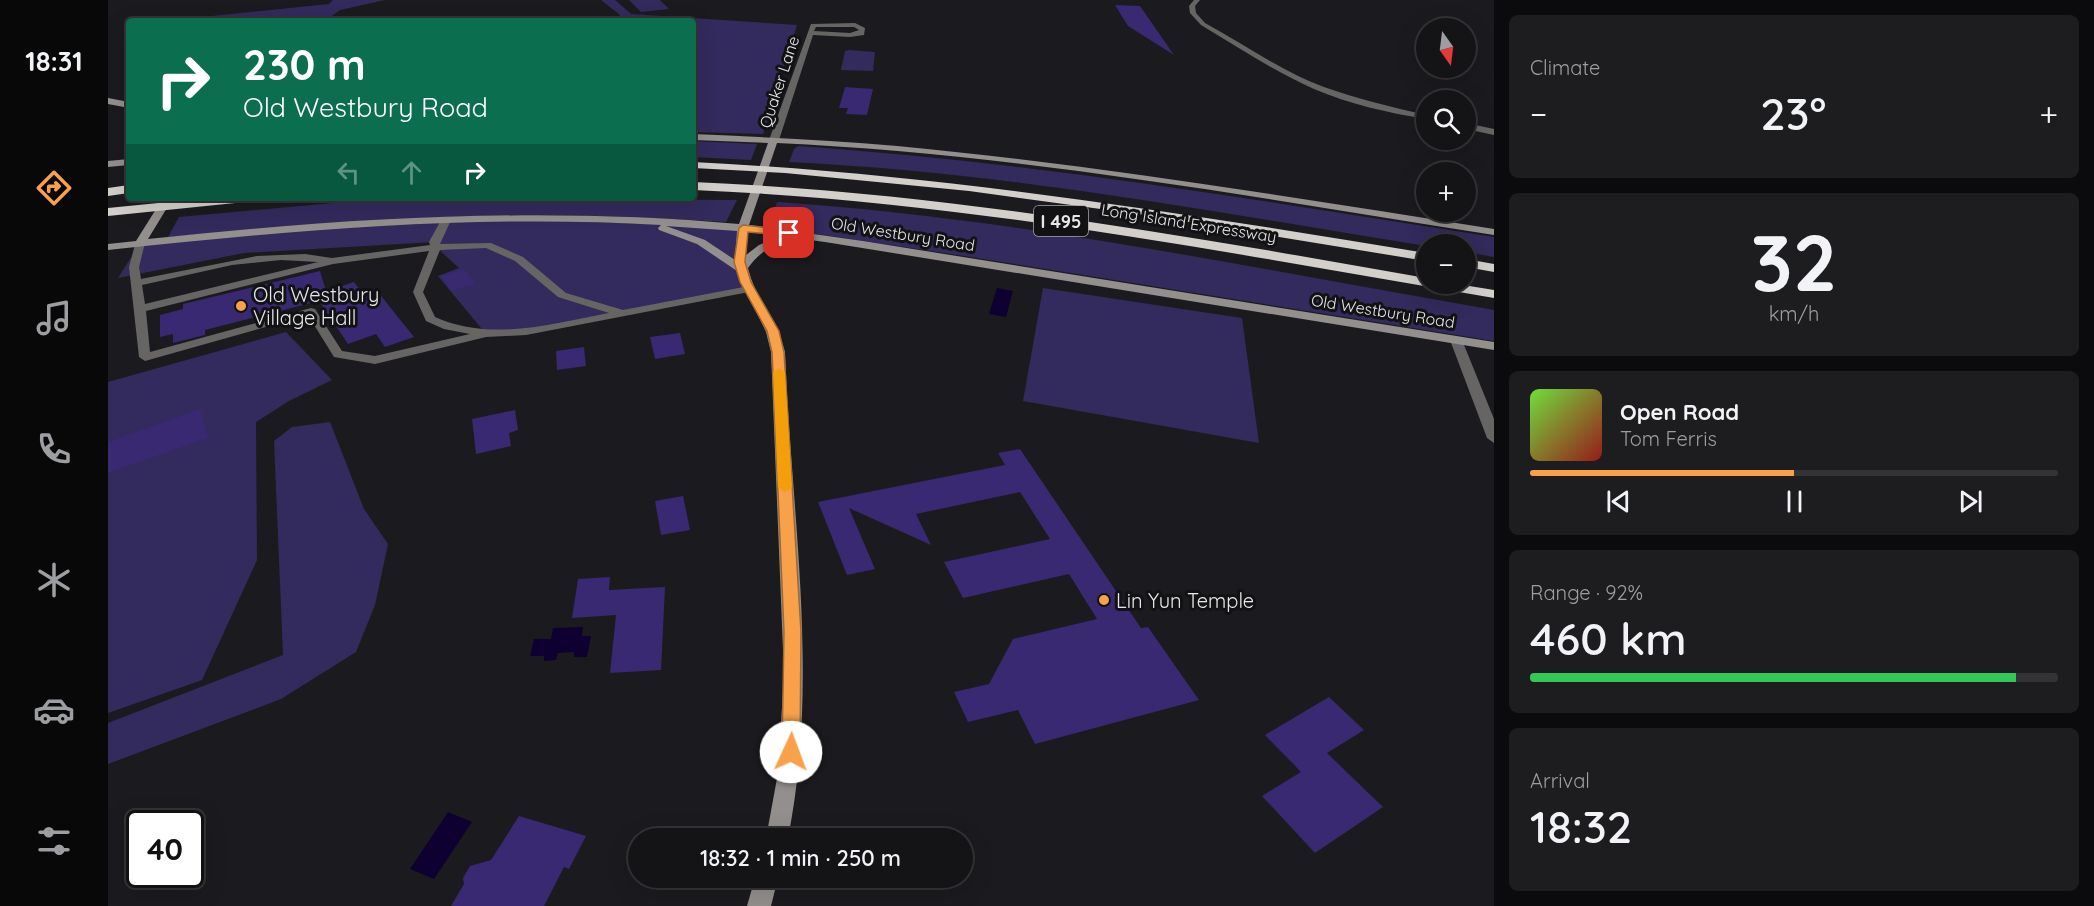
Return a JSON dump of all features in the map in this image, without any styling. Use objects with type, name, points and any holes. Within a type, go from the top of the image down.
[{"type":"highway","name":"Long Island Expressway","points":[[696,165],[875,176],[981,187],[1080,200],[1416,255]]},
{"type":"highway","name":"Long Island Expressway","points":[[696,186],[835,194],[989,211],[1177,239],[1416,280]]},
{"type":"highway","points":[[108,192],[126,189]]},
{"type":"highway","points":[[108,212],[216,201]]},
{"type":"highway","points":[[1476,265],[1494,268]]},
{"type":"highway","points":[[1476,291],[1494,294]]},
{"type":"main road","points":[[108,100],[126,104]]},
{"type":"main road","points":[[696,137],[929,151],[1044,164],[1494,232]]},
{"type":"main road","points":[[774,140],[743,228],[740,248],[741,269],[749,289],[773,331],[778,352],[793,632],[790,770],[779,828]]},
{"type":"main road","points":[[108,164],[126,162]]},
{"type":"main road","points":[[140,243],[166,201]]},
{"type":"main road","name":"Old Westbury Road","points":[[108,247],[310,227],[446,220],[634,221],[743,228],[803,235],[1494,346]]},
{"type":"main road","points":[[634,221],[691,238],[741,269]]},
{"type":"main road","points":[[741,269],[751,255],[769,243],[803,235]]},
{"type":"main road","points":[[759,906],[764,888]]},
{"type":"street","points":[[1197,0],[1192,6],[1193,13],[1203,24],[1296,78],[1334,93],[1416,114]]},
{"type":"street","name":"Quaker Lane","points":[[774,140],[810,33],[813,25],[855,25],[863,29],[861,33],[850,35],[810,33]]},
{"type":"street","points":[[1476,128],[1494,132]]},
{"type":"street","points":[[1456,340],[1494,438]]},
{"type":"lane","points":[[446,220],[434,242],[436,247],[418,292],[430,320],[448,327],[486,334]]},
{"type":"lane","points":[[140,243],[134,267],[145,357],[311,311],[338,354],[375,360],[486,334],[526,332],[749,289]]},
{"type":"lane","points":[[140,309],[333,261],[436,247],[487,245],[519,259],[562,295],[627,314]]},
{"type":"lane","points":[[136,283],[240,261],[309,256],[333,261]]},
{"type":"shaded area","points":[[333,0],[385,0],[340,10],[329,18],[192,18],[329,4]]},
{"type":"shaded area","points":[[601,0],[615,0],[631,14],[691,18],[618,18],[620,15]]},
{"type":"shaded area","points":[[629,0],[660,0],[669,9],[641,12]]},
{"type":"shaded area","points":[[696,18],[797,25],[763,134],[696,132]]},
{"type":"shaded area","points":[[845,51],[875,52],[873,71],[841,70]]},
{"type":"shaded area","points":[[696,141],[757,144],[751,160],[696,157]]},
{"type":"shaded area","points":[[798,146],[886,153],[1060,172],[1474,234],[1416,234],[1416,244],[1029,184],[869,167],[789,162],[794,149]]},
{"type":"shaded area","points":[[737,200],[726,222],[601,216],[437,217],[168,237],[179,217],[344,202]]},
{"type":"shaded area","points":[[777,202],[958,220],[1047,232],[1494,310],[1494,341],[769,227]]},
{"type":"shaded area","points":[[522,219],[743,228],[749,289],[589,321],[486,334],[438,276],[459,268],[436,247],[434,242],[244,253],[118,278],[140,243],[263,231]]},
{"type":"shaded area","points":[[1476,234],[1494,237],[1494,257],[1476,254]]},
{"type":"shaded area","points":[[997,288],[1013,291],[1006,317],[989,314]]},
{"type":"shaded area","points":[[1043,288],[1242,318],[1259,443],[1023,401]]},
{"type":"shaded area","points":[[286,332],[332,380],[289,401],[256,422],[257,560],[202,680],[108,713],[108,382]]},
{"type":"shaded area","points":[[330,422],[364,509],[388,544],[375,605],[356,652],[281,699],[108,764],[108,723],[283,655],[274,441],[292,427]]},
{"type":"shaded area","points":[[583,627],[582,636],[591,636],[587,657],[574,657],[574,652],[558,653],[556,660],[544,661],[544,656],[530,656],[534,639],[551,639],[553,628]]},
{"type":"shaded area","points":[[448,812],[472,822],[434,879],[410,869]]},
{"type":"building","points":[[1115,5],[1140,6],[1174,55],[1128,26]]},
{"type":"building","points":[[845,87],[873,89],[867,115],[846,114],[848,108],[839,108]]},
{"type":"building","points":[[464,269],[476,284],[452,291],[441,276]]},
{"type":"building","points":[[320,271],[326,291],[354,282],[365,296],[378,292],[414,337],[385,347],[376,334],[348,344],[319,301],[205,330],[205,335],[173,343],[173,334],[160,337],[160,315],[183,309],[183,304]]},
{"type":"building","points":[[680,333],[685,354],[655,359],[650,337]]},
{"type":"building","points":[[584,347],[586,366],[557,370],[556,351]]},
{"type":"building","points":[[200,409],[208,438],[108,473],[108,442]]},
{"type":"building","points":[[515,410],[518,430],[509,433],[511,446],[476,454],[472,419]]},
{"type":"building","name":"Lin Yun Temple","points":[[1020,449],[1141,628],[1148,627],[1199,700],[1035,744],[1018,710],[968,722],[954,692],[989,684],[1013,639],[1097,619],[1069,574],[963,598],[944,562],[1050,539],[1020,492],[916,514],[931,545],[849,508],[875,569],[847,575],[818,502],[1005,465],[998,453]]},
{"type":"building","points":[[683,496],[690,530],[661,535],[655,501]]},
{"type":"building","points":[[610,577],[609,590],[665,587],[661,670],[610,673],[616,615],[572,618],[578,579]]},
{"type":"building","points":[[1329,697],[1364,730],[1327,753],[1383,807],[1315,853],[1262,796],[1301,772],[1265,735]]},
{"type":"building","points":[[519,816],[586,836],[569,869],[564,867],[544,906],[451,906],[464,884],[463,878],[470,866],[491,860]]},
{"type":"slow traffic","points":[[779,372],[785,487]]},
{"type":"place","name":"Old Westbury Village Hall","points":[[241,306]]},
{"type":"place","name":"Lin Yun Temple","points":[[1104,600]]},
{"type":"route","points":[[789,233],[743,228],[740,262],[746,282],[773,331],[778,352],[793,632],[791,752]]}]
